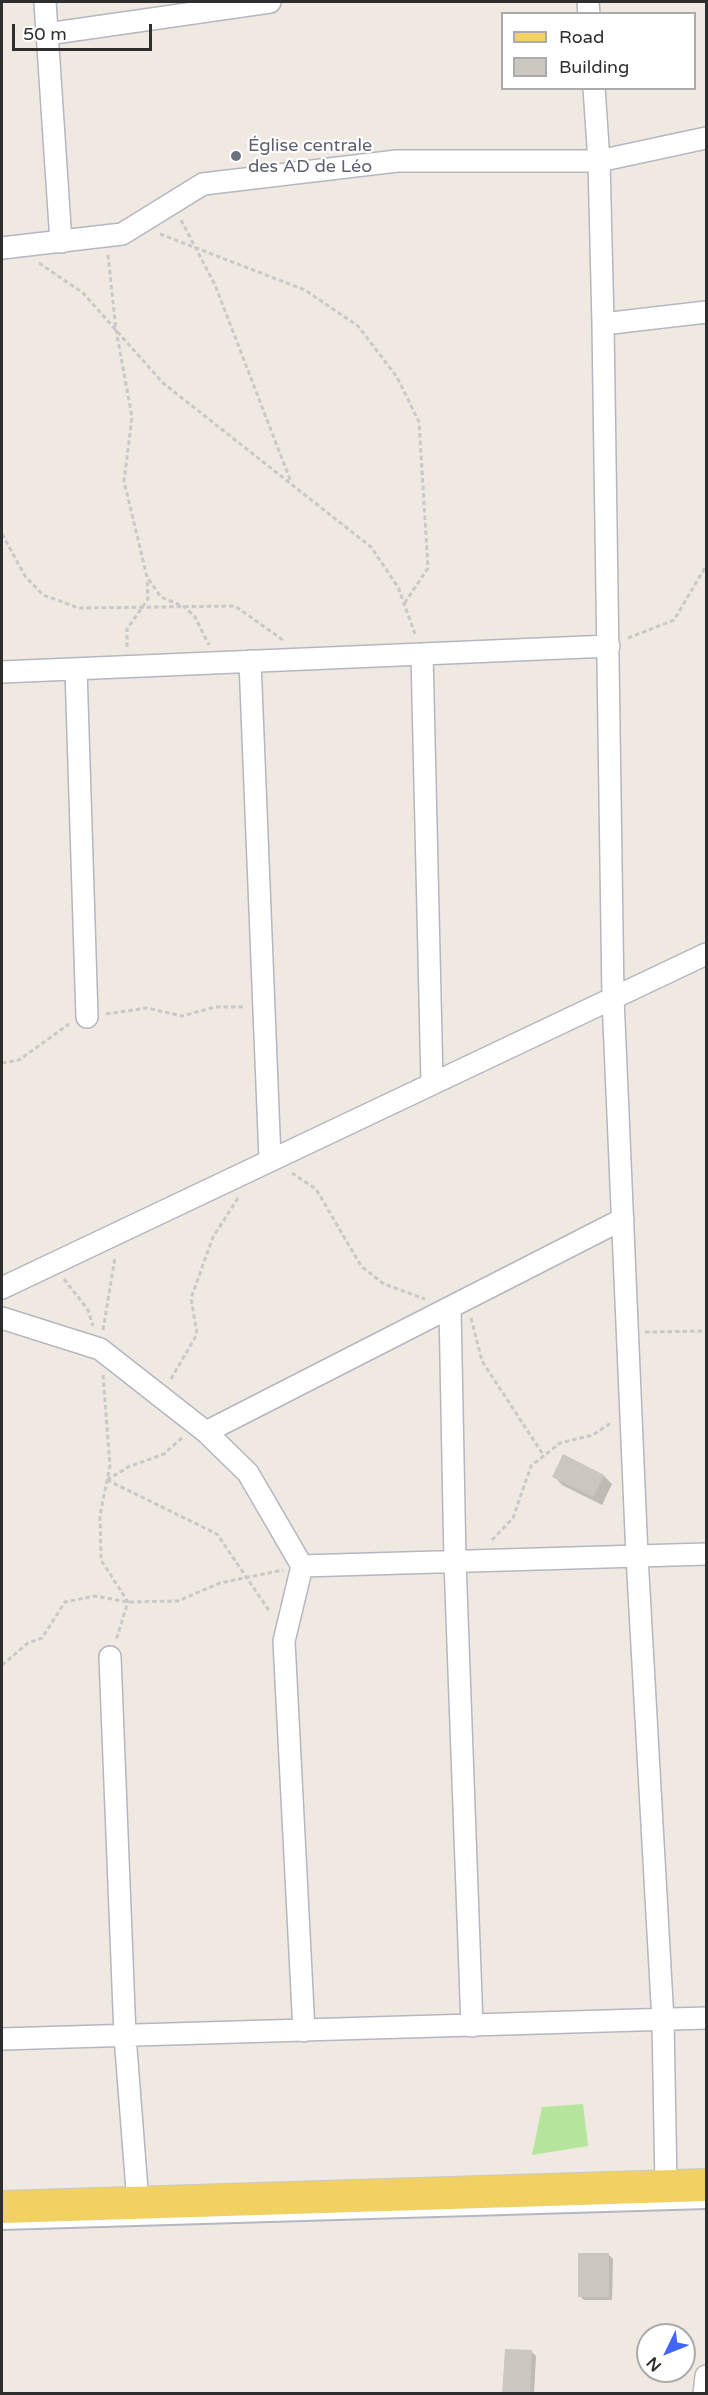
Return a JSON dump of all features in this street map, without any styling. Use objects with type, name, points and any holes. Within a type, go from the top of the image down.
[{"type":"main road","points":[[2,2207],[706,2185]]},
{"type":"street","points":[[45,2],[61,242]]},
{"type":"street","points":[[47,34],[270,2]]},
{"type":"street","points":[[594,90],[599,161],[603,324],[613,998],[637,1556],[663,2021],[666,2185]]},
{"type":"street","points":[[6,244],[61,242],[114,235],[203,184],[397,161],[599,161],[706,138]]},
{"type":"street","points":[[603,324],[706,312]]},
{"type":"street","points":[[2,672],[609,646]]},
{"type":"street","points":[[422,654],[432,1083]]},
{"type":"street","points":[[250,661],[264,1007],[266,1161]]},
{"type":"street","points":[[76,669],[87,1017]]},
{"type":"street","points":[[2,1288],[706,954]]},
{"type":"street","points":[[201,1428],[623,1220]]},
{"type":"street","points":[[458,1303],[472,2026]]},
{"type":"street","points":[[2,1318],[100,1349],[201,1428],[248,1473],[302,1566],[284,1641],[304,2031]]},
{"type":"street","points":[[302,1566],[706,1554]]},
{"type":"street","points":[[110,1657],[125,2036],[138,2203]]},
{"type":"street","points":[[2,2039],[706,2018]]},
{"type":"street","points":[[704,2394],[706,2376]]},
{"type":"lane","points":[[2,2224],[706,2203]]},
{"type":"path","points":[[172,203],[215,285],[291,484]]},
{"type":"path","points":[[127,666],[128,629],[148,599],[147,577],[124,481],[132,417],[116,330],[114,235],[164,234],[305,290],[358,326],[397,377],[419,422],[428,568],[404,604]]},
{"type":"path","points":[[6,244],[83,293],[163,383],[371,547],[398,587],[422,654]]},
{"type":"path","points":[[2,534],[25,576],[44,595],[79,608],[234,606],[309,659]]},
{"type":"path","points":[[609,646],[674,620],[706,566]]},
{"type":"path","points":[[147,577],[161,597],[185,607],[195,616],[217,663]]},
{"type":"path","points":[[2,1063],[19,1060],[75,1019],[147,1008],[182,1016],[215,1007],[264,1007]]},
{"type":"path","points":[[160,1396],[197,1334],[191,1298],[213,1237],[266,1161],[316,1189],[362,1266],[384,1284],[458,1303],[482,1361],[544,1456]]},
{"type":"path","points":[[100,1349],[119,1231]]},
{"type":"path","points":[[52,1263],[88,1310],[100,1349],[110,1466],[100,1515],[101,1560],[128,1602]]},
{"type":"path","points":[[628,1333],[706,1331]]},
{"type":"path","points":[[464,1561],[513,1518],[531,1466],[560,1443],[593,1435],[631,1409]]},
{"type":"path","points":[[107,1480],[128,1467],[164,1455],[201,1428]]},
{"type":"path","points":[[107,1480],[217,1534],[276,1620],[284,1641]]},
{"type":"path","points":[[2,1665],[28,1643],[42,1638],[65,1602],[95,1596],[128,1602],[178,1601],[220,1583],[302,1566]]},
{"type":"path","points":[[110,1657],[128,1602]]},
{"type":"green space","points":[[583,2104],[588,2146],[532,2155],[542,2107]]},
{"type":"building","points":[[563,1454],[604,1475],[593,1497],[552,1477]]},
{"type":"building","points":[[578,2253],[609,2253],[609,2297],[578,2297]]},
{"type":"building","points":[[505,2349],[532,2350],[530,2394],[502,2394]]},
{"type":"place","name":"Église centrale des AD de Léo","points":[[236,156]]}]
